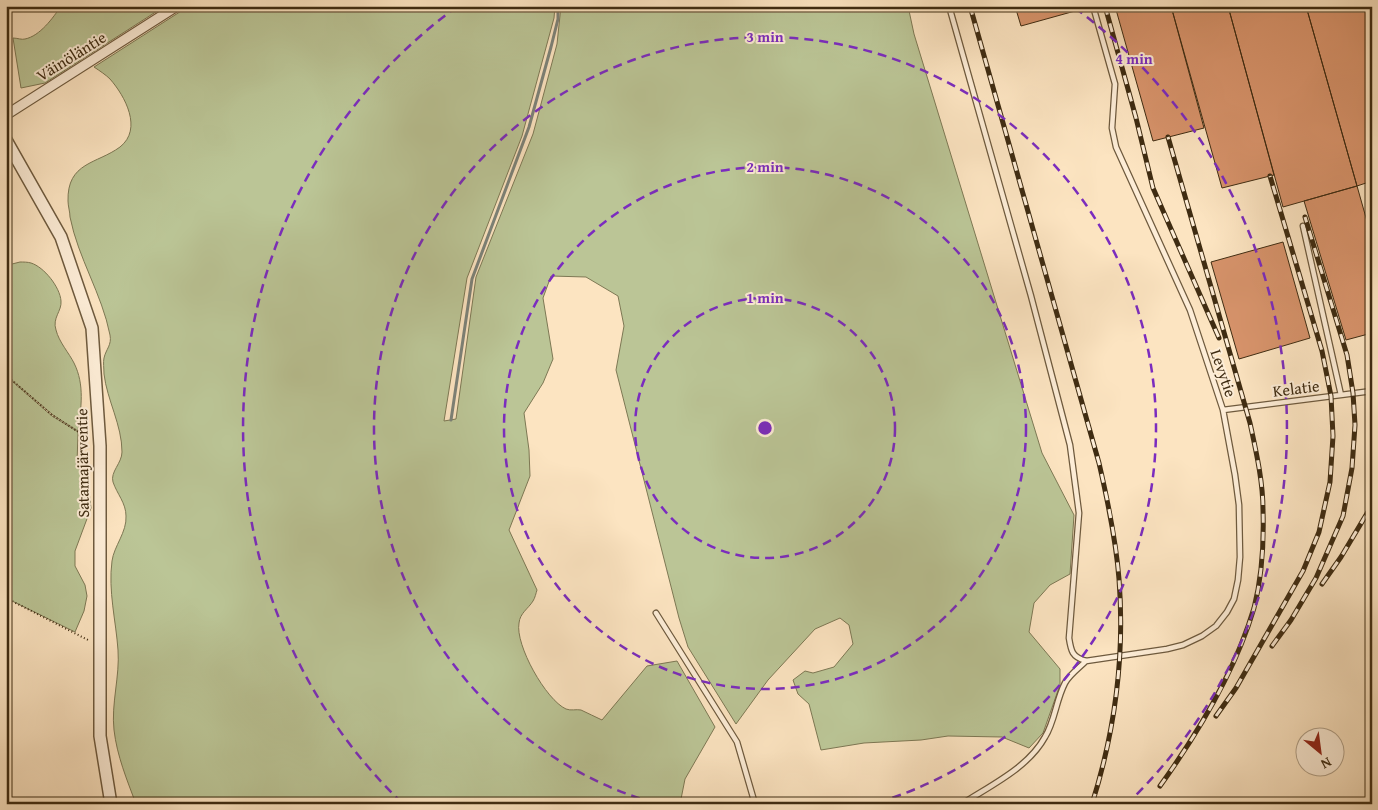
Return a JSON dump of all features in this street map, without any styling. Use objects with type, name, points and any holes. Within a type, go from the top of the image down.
[{"type":"street","name":"Väinöläntie","points":[[6,115],[177,6]]},
{"type":"street","name":"Satamajärventie","points":[[6,140],[61,237],[92,328],[100,446],[100,736],[111,804]]},
{"type":"lane","points":[[949,6],[1031,296],[1070,445],[1079,513],[1070,638],[1072,652],[1078,659],[1086,661]]},
{"type":"lane","name":"Levytie","points":[[1086,661],[1167,650],[1202,636],[1216,626],[1234,599],[1238,580],[1240,548],[1239,505],[1223,410],[1190,310],[1116,147],[1112,128],[1115,84],[1093,6]]},
{"type":"lane","points":[[1303,226],[1341,395]]},
{"type":"lane","name":"Kelatie","points":[[1223,410],[1372,391]]},
{"type":"lane","points":[[656,613],[737,742],[755,804]]},
{"type":"lane","points":[[962,804],[1009,774],[1034,754],[1046,736],[1065,684],[1086,661]]},
{"type":"path","points":[[6,375],[52,415],[100,446]]},
{"type":"path","points":[[6,598],[88,640]]},
{"type":"green space","points":[[61,6],[165,6],[45,83],[21,88],[13,38],[24,39],[36,34],[50,21]]},
{"type":"green space","points":[[189,6],[555,6],[554,18],[522,136],[467,278],[444,421],[456,419],[476,277],[533,134],[557,44],[561,6],[908,6],[914,34],[1042,453],[1074,515],[1070,574],[1050,585],[1034,603],[1029,632],[1060,669],[1060,685],[1043,733],[1029,748],[1002,737],[948,736],[921,740],[864,743],[821,750],[809,704],[798,694],[793,680],[805,671],[813,673],[834,667],[853,644],[849,625],[840,618],[815,629],[768,680],[736,724],[688,647],[679,618],[616,370],[624,326],[618,296],[586,277],[551,276],[543,298],[553,359],[543,383],[524,413],[530,476],[509,530],[537,590],[533,601],[520,620],[519,633],[527,658],[541,684],[558,704],[566,709],[581,710],[602,720],[647,666],[677,661],[715,727],[685,779],[680,804],[136,804],[120,759],[115,740],[113,720],[118,660],[111,572],[113,555],[125,528],[126,516],[125,507],[113,482],[113,475],[122,452],[120,432],[104,374],[104,358],[110,344],[110,338],[102,305],[78,247],[68,201],[72,178],[78,171],[120,147],[127,140],[130,131],[129,113],[121,94],[105,74],[94,67]]},
{"type":"green space","points":[[20,262],[36,265],[46,273],[58,290],[61,305],[55,326],[59,339],[74,363],[80,380],[81,397],[78,431],[53,415],[6,375],[6,267]]},
{"type":"green space","points":[[6,376],[52,416],[78,432],[77,464],[89,492],[91,508],[75,551],[75,566],[85,585],[87,596],[84,611],[75,632],[6,598]]},
{"type":"building","points":[[1015,6],[1073,6],[1075,11],[1021,26]]},
{"type":"building","points":[[1115,6],[1171,6],[1204,128],[1153,141]]},
{"type":"building","points":[[1171,6],[1228,6],[1274,175],[1222,188]]},
{"type":"building","points":[[1228,6],[1306,6],[1357,186],[1283,207]]},
{"type":"building","points":[[1306,6],[1372,6],[1372,181],[1357,186]]},
{"type":"building","points":[[1357,186],[1372,239],[1372,333],[1346,340],[1304,201]]},
{"type":"building","points":[[1283,242],[1310,338],[1239,359],[1211,262]]},
{"type":"waterway","points":[[451,420],[472,279],[529,127],[558,19],[558,6]]},
{"type":"railway","points":[[970,6],[1099,463],[1114,535],[1121,608],[1119,665],[1107,749],[1092,804]]},
{"type":"railway","points":[[1105,6],[1153,188],[1219,338]]},
{"type":"railway","points":[[1160,786],[1188,745],[1214,701],[1237,655],[1257,596],[1261,572],[1263,534],[1262,488],[1250,423],[1168,137]]},
{"type":"railway","points":[[1216,716],[1236,688],[1303,571],[1319,532],[1330,482],[1333,436],[1331,396],[1322,351],[1270,176]]},
{"type":"railway","points":[[1272,646],[1291,620],[1316,578],[1343,516],[1352,468],[1355,425],[1353,393],[1347,355],[1305,217]]},
{"type":"railway","points":[[1322,584],[1341,557],[1372,505]]}]
